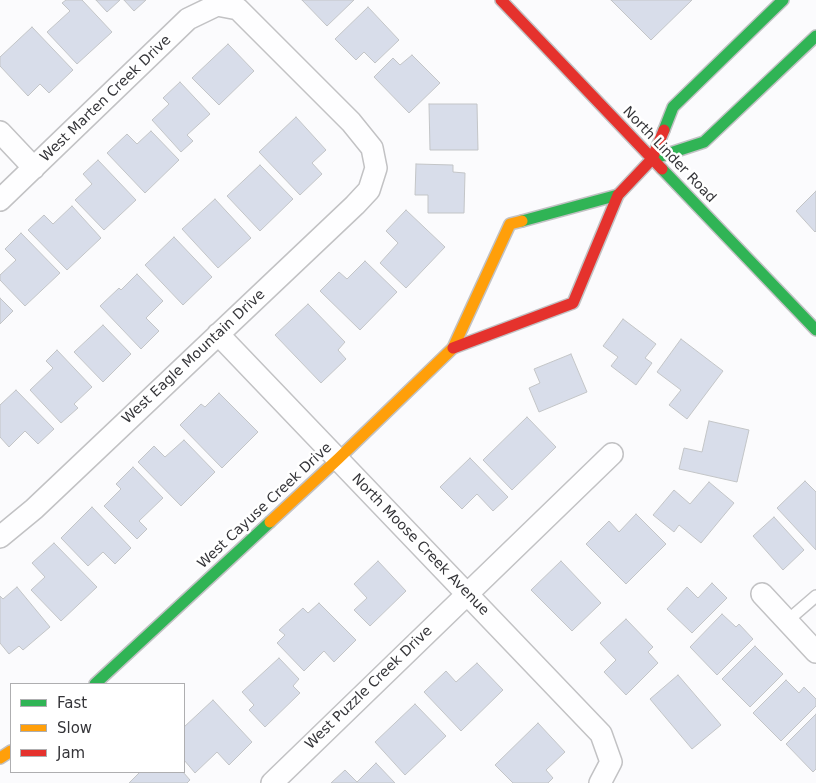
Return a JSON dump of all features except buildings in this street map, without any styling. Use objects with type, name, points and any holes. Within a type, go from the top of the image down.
[{"type":"street","name":"North Linder Road","points":[[500,0],[816,330]]},
{"type":"street","name":"West Cayuse Creek Drive","points":[[453,348],[573,303],[618,195],[652,159],[672,107],[783,0]]},
{"type":"street","name":"West Marten Creek Drive","points":[[0,200],[188,19],[217,5],[238,9],[351,122],[372,148],[376,168]]},
{"type":"street","name":"West Cayuse Creek Drive","points":[[652,159],[704,142],[816,36]]},
{"type":"street","points":[[0,132],[34,168]]},
{"type":"street","name":"West Eagle Mountain Drive","points":[[0,537],[34,509],[356,205],[368,190],[376,168]]},
{"type":"street","name":"West Cayuse Creek Drive","points":[[96,683],[338,459],[453,348],[510,224],[618,195]]},
{"type":"street","name":"North Moose Creek Avenue","points":[[218,334],[601,734],[611,762],[600,783]]},
{"type":"street","name":"West Puzzle Creek Drive","points":[[272,783],[612,454]]},
{"type":"street","points":[[762,594],[816,652]]},
{"type":"lane","points":[[787,621],[816,596]]},
{"type":"traffic: fast","points":[[664,130],[673,107],[783,0]]},
{"type":"traffic: fast","points":[[652,159],[704,142],[816,36]]},
{"type":"traffic: fast","points":[[662,169],[816,330]]},
{"type":"traffic: fast","points":[[522,221],[618,195]]},
{"type":"traffic: fast","points":[[96,683],[270,522]]},
{"type":"traffic: slow","points":[[270,522],[453,348],[510,224],[522,221]]},
{"type":"traffic: slow","points":[[0,758],[10,752]]},
{"type":"traffic: jam","points":[[501,0],[662,169]]},
{"type":"traffic: jam","points":[[453,348],[573,303],[618,195],[652,159],[664,130]]}]
